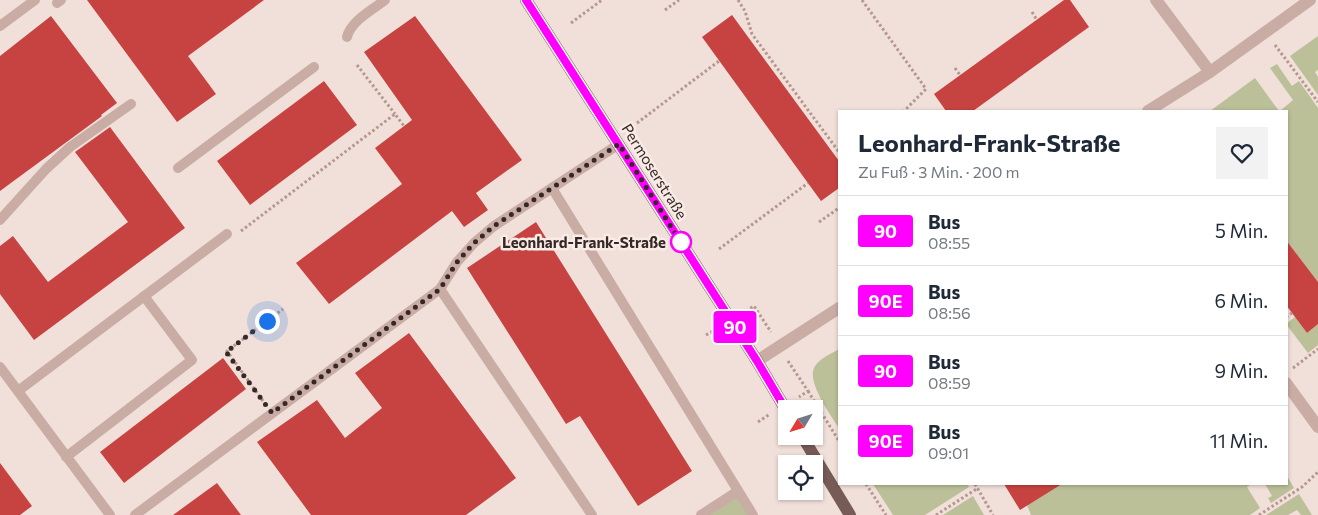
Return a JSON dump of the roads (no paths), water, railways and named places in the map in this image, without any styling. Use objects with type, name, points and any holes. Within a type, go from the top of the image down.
[{"type":"main road","name":"Permoserstraße","points":[[526,0],[780,400]]},
{"type":"main road","points":[[807,445],[850,515]]},
{"type":"street","points":[[1156,0],[1210,72]]},
{"type":"street","points":[[1150,110],[1210,72],[1310,0]]},
{"type":"street","points":[[757,361],[838,309]]},
{"type":"street","points":[[1288,377],[1318,427]]},
{"type":"lane","points":[[0,26],[35,0]]},
{"type":"lane","points":[[347,37],[348,31],[354,25],[385,0]]},
{"type":"lane","points":[[178,168],[314,67]]},
{"type":"lane","points":[[0,220],[46,168],[131,104]]},
{"type":"lane","points":[[135,515],[440,289],[457,262],[474,243],[494,226],[619,144]]},
{"type":"lane","points":[[552,188],[753,515]]},
{"type":"lane","points":[[18,391],[227,234]]},
{"type":"lane","points":[[440,289],[592,515]]},
{"type":"lane","points":[[66,456],[192,360],[144,296]]},
{"type":"lane","points":[[0,367],[110,515]]},
{"type":"lane","points":[[701,515],[738,491]]},
{"type":"place","name":"Leonhard-Frank-Straße","points":[[681,242]]}]
